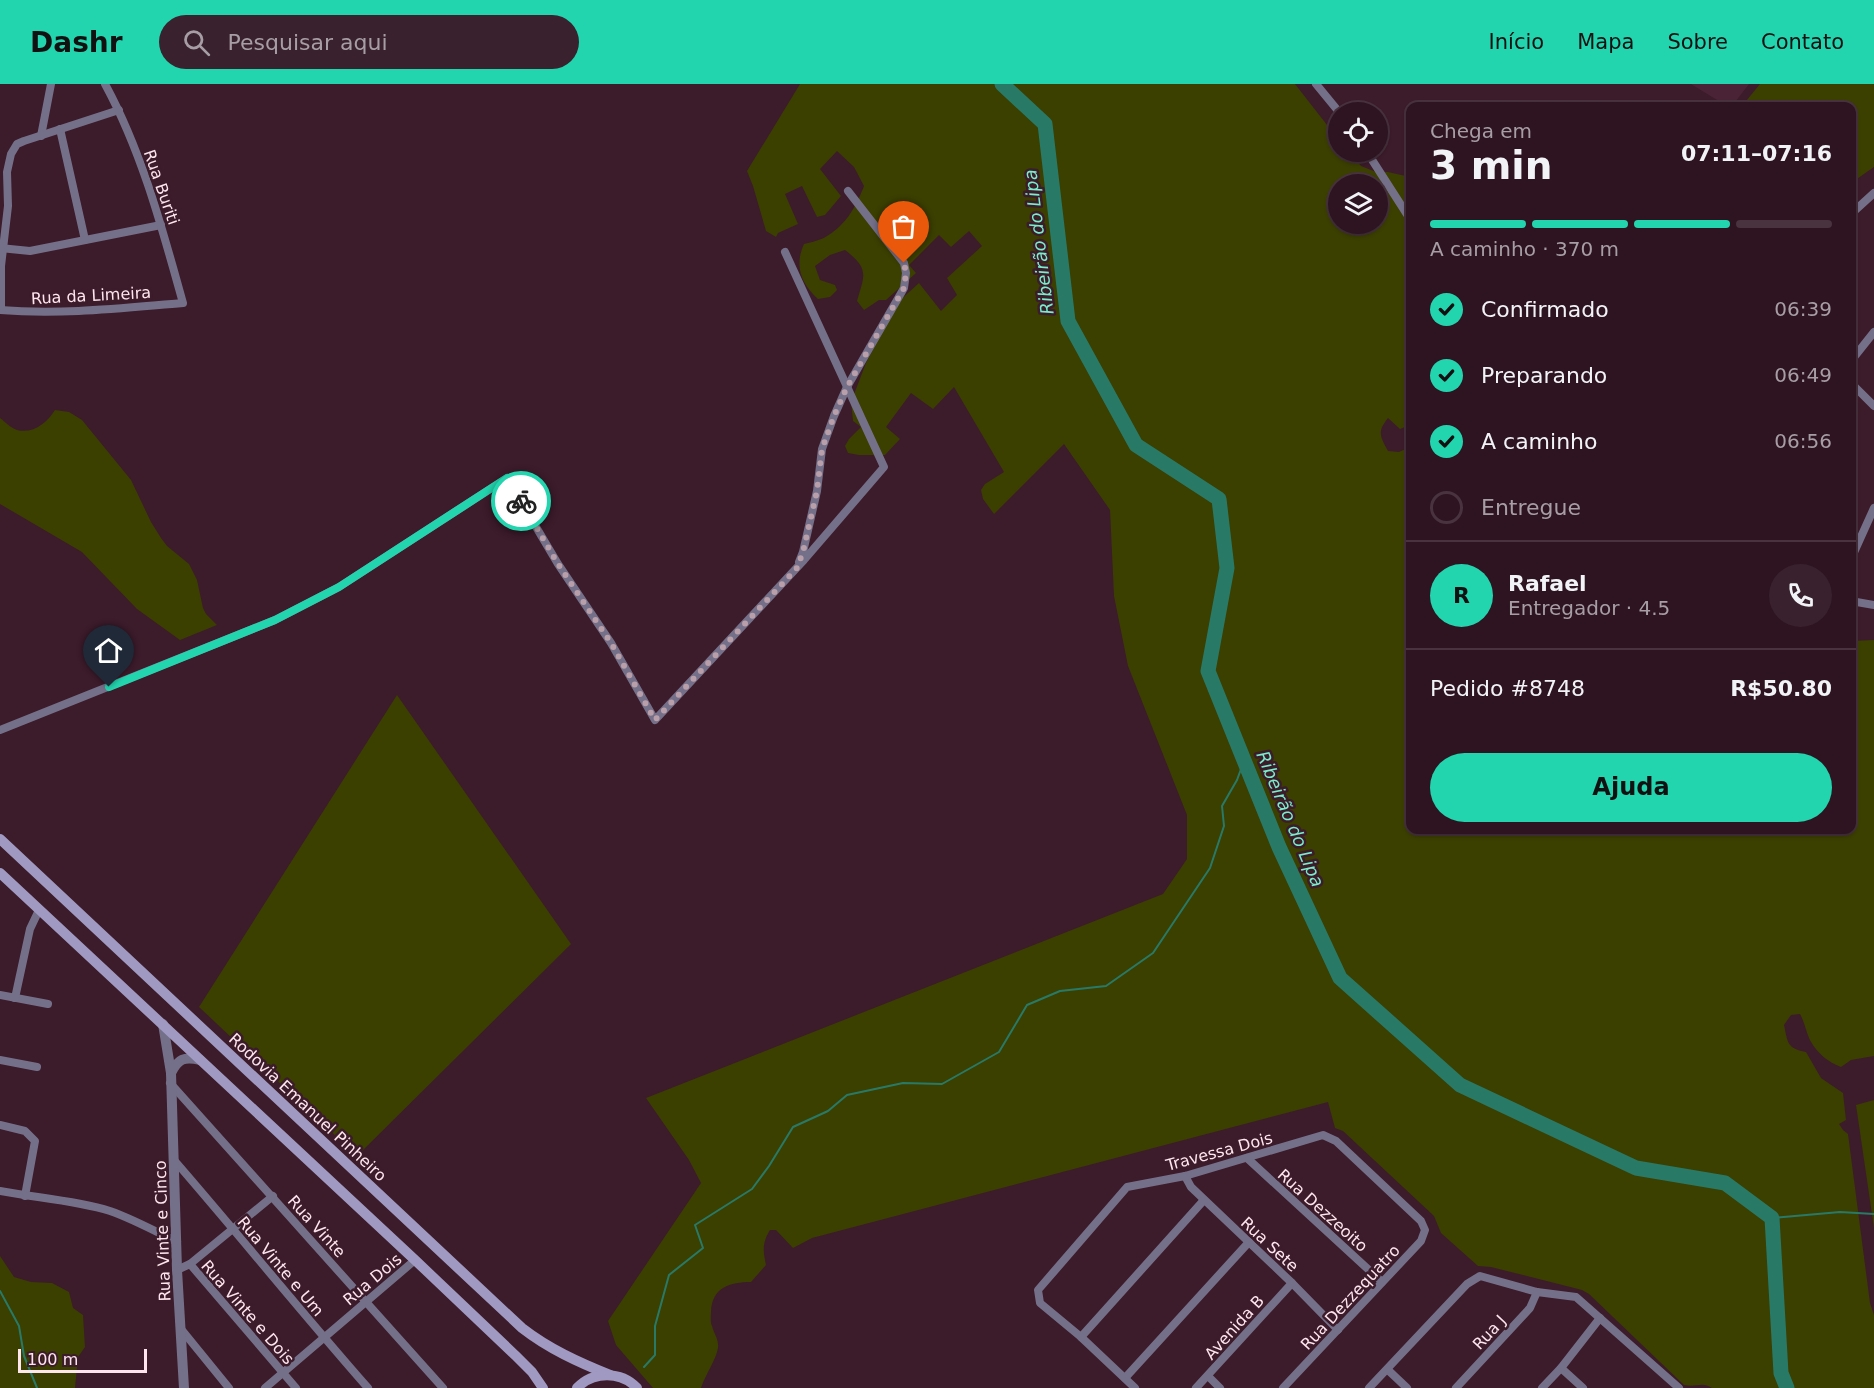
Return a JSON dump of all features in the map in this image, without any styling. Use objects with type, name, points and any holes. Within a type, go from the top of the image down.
[{"type":"main road","name":"Rodovia Emanuel Pinheiro","points":[[0,839],[522,1328],[542,1344],[563,1355],[610,1375],[623,1378],[637,1388]]},
{"type":"main road","points":[[0,873],[415,1260],[515,1355],[532,1372],[543,1388]]},
{"type":"main road","points":[[577,1388],[596,1376],[610,1375]]},
{"type":"street","points":[[41,136],[51,84]]},
{"type":"street","name":"Rua Buriti","points":[[105,84],[119,110],[141,165],[183,303]]},
{"type":"street","points":[[1316,84],[1331,102]]},
{"type":"street","points":[[0,310],[1,248],[8,206],[8,171],[11,154],[17,144],[119,110]]},
{"type":"street","points":[[60,129],[85,240]]},
{"type":"street","points":[[1373,162],[1406,213]]},
{"type":"street","points":[[797,568],[817,491],[822,449],[847,387],[904,288],[906,273],[904,263],[848,191]]},
{"type":"street","points":[[1856,209],[1874,193]]},
{"type":"street","points":[[1,248],[30,251],[161,225]]},
{"type":"street","points":[[0,730],[275,620],[339,587],[507,478],[558,564],[611,643],[655,720],[797,568],[884,467],[785,252]]},
{"type":"street","name":"Rua da Limeira","points":[[0,310],[88,312],[183,303]]},
{"type":"street","points":[[1856,355],[1874,332]]},
{"type":"street","points":[[1856,388],[1874,406]]},
{"type":"street","points":[[1856,548],[1874,508]]},
{"type":"street","points":[[1856,602],[1874,605]]},
{"type":"street","points":[[15,998],[30,929],[39,910]]},
{"type":"street","points":[[0,995],[48,1004]]},
{"type":"street","name":"Rua Vinte e Cinco","points":[[163,1024],[170,1078],[184,1388]]},
{"type":"street","points":[[170,1078],[175,1066],[181,1060],[189,1057],[200,1060]]},
{"type":"street","points":[[0,1060],[37,1067]]},
{"type":"street","name":"Rua Vinte","points":[[170,1078],[443,1388]]},
{"type":"street","points":[[0,1125],[24,1131],[34,1141],[25,1196]]},
{"type":"street","name":"Travessa Dois","points":[[1081,1337],[1040,1303],[1038,1290],[1127,1187],[1185,1176],[1323,1135],[1336,1141],[1421,1221]]},
{"type":"street","name":"Rua Dezzeoito","points":[[1247,1158],[1382,1282]]},
{"type":"street","name":"Rua Vinte e Um","points":[[174,1160],[368,1388]]},
{"type":"street","name":"Rua Sete","points":[[1185,1176],[1191,1187],[1338,1330]]},
{"type":"street","points":[[0,1191],[107,1210],[141,1223],[177,1242]]},
{"type":"street","points":[[190,1264],[273,1196]]},
{"type":"street","points":[[1135,1388],[1081,1337],[1204,1200]]},
{"type":"street","name":"Rua Dezzequatro","points":[[1283,1388],[1421,1241],[1425,1230],[1421,1221]]},
{"type":"street","points":[[1125,1378],[1249,1242]]},
{"type":"street","name":"Rua Dois","points":[[265,1388],[415,1260]]},
{"type":"street","name":"Rua Vinte e Dois","points":[[177,1270],[190,1264],[296,1388]]},
{"type":"street","points":[[1369,1388],[1467,1284],[1480,1276],[1537,1292],[1576,1297],[1679,1388]]},
{"type":"street","name":"Avenida B","points":[[1196,1388],[1292,1283]]},
{"type":"street","name":"Rua J","points":[[1456,1388],[1530,1308],[1537,1292]]},
{"type":"street","points":[[1542,1388],[1561,1368],[1600,1318]]},
{"type":"street","points":[[181,1329],[229,1388]]},
{"type":"street","points":[[1561,1368],[1583,1388]]},
{"type":"street","points":[[1388,1370],[1407,1388]]},
{"type":"street","points":[[1208,1376],[1220,1388]]},
{"type":"shaded area","points":[[800,84],[1295,84],[1328,126],[1328,162],[1358,162],[1361,166],[1376,172],[1406,176],[1406,427],[1400,429],[1388,418],[1382,427],[1381,434],[1388,451],[1399,452],[1406,449],[1406,834],[1856,834],[1856,641],[1874,640],[1874,1056],[1851,1060],[1841,1067],[1828,1060],[1817,1050],[1809,1039],[1800,1014],[1791,1015],[1784,1025],[1787,1040],[1791,1046],[1806,1052],[1821,1078],[1843,1093],[1846,1120],[1839,1124],[1848,1134],[1870,1303],[1874,1315],[1874,1388],[1712,1388],[1705,1385],[1684,1385],[1589,1294],[1582,1290],[1491,1267],[1478,1266],[1441,1233],[1434,1216],[1343,1131],[1335,1128],[1328,1102],[812,1238],[793,1248],[776,1230],[770,1230],[764,1247],[766,1265],[751,1282],[729,1285],[715,1297],[712,1304],[711,1321],[718,1348],[701,1388],[653,1388],[616,1345],[608,1321],[701,1183],[689,1160],[646,1098],[1163,894],[1187,859],[1187,815],[1128,666],[1114,596],[1110,510],[1064,444],[994,514],[983,499],[981,490],[985,484],[1004,472],[954,387],[933,409],[911,393],[886,427],[900,439],[885,455],[848,453],[845,446],[861,427],[853,421],[851,402],[866,363],[897,303],[919,283],[941,311],[957,295],[947,278],[982,246],[969,231],[951,247],[939,235],[909,265],[916,273],[886,300],[879,300],[864,310],[857,301],[863,272],[858,262],[845,250],[830,255],[815,266],[820,280],[835,285],[837,290],[830,297],[818,299],[807,287],[801,274],[800,260],[804,244],[827,236],[840,226],[858,201],[864,186],[854,167],[837,151],[820,169],[841,196],[825,215],[817,217],[802,186],[785,194],[798,224],[778,233],[776,237],[766,231],[747,171]]},
{"type":"shaded area","points":[[1691,84],[1749,84],[1735,102],[1720,102]]},
{"type":"shaded area","points":[[1760,84],[1874,84],[1874,167],[1856,180],[1856,102],[1745,102]]},
{"type":"shaded area","points":[[55,410],[69,412],[82,420],[131,480],[161,538],[189,564],[197,580],[203,608],[217,625],[180,640],[137,609],[82,552],[0,504],[0,418],[15,429],[23,431],[34,429],[44,423]]},
{"type":"shaded area","points":[[397,695],[571,944],[357,1156],[199,1007]]},
{"type":"shaded area","points":[[1874,1100],[1874,1228],[1856,1105]]},
{"type":"shaded area","points":[[0,1256],[14,1277],[31,1282],[52,1283],[69,1292],[73,1308],[83,1315],[85,1347],[78,1357],[75,1388],[0,1388]]},
{"type":"waterway","name":"Ribeirão do Lipa","points":[[1002,84],[1045,124],[1068,321],[1136,445],[1219,499],[1227,568],[1208,671],[1279,847],[1340,978],[1460,1085],[1636,1168],[1725,1183],[1772,1218],[1781,1373],[1787,1388]]},
{"type":"waterway","points":[[644,1367],[655,1355],[655,1326],[669,1275],[703,1248],[695,1225],[752,1189],[793,1127],[828,1111],[847,1095],[903,1083],[942,1084],[999,1052],[1027,1005],[1060,991],[1106,986],[1153,953],[1210,868],[1224,826],[1222,806],[1237,780],[1244,761]]},
{"type":"waterway","points":[[1772,1218],[1840,1212],[1874,1214]]},
{"type":"waterway","points":[[0,1291],[19,1326],[24,1356],[37,1388]]},
{"type":"way so far","points":[[521,501],[558,564],[611,643],[655,720],[797,568],[810,525],[822,449],[847,387],[904,288],[906,273],[904,263]]},
{"type":"route","points":[[109,687],[275,620],[339,587],[507,478],[521,501]]}]
